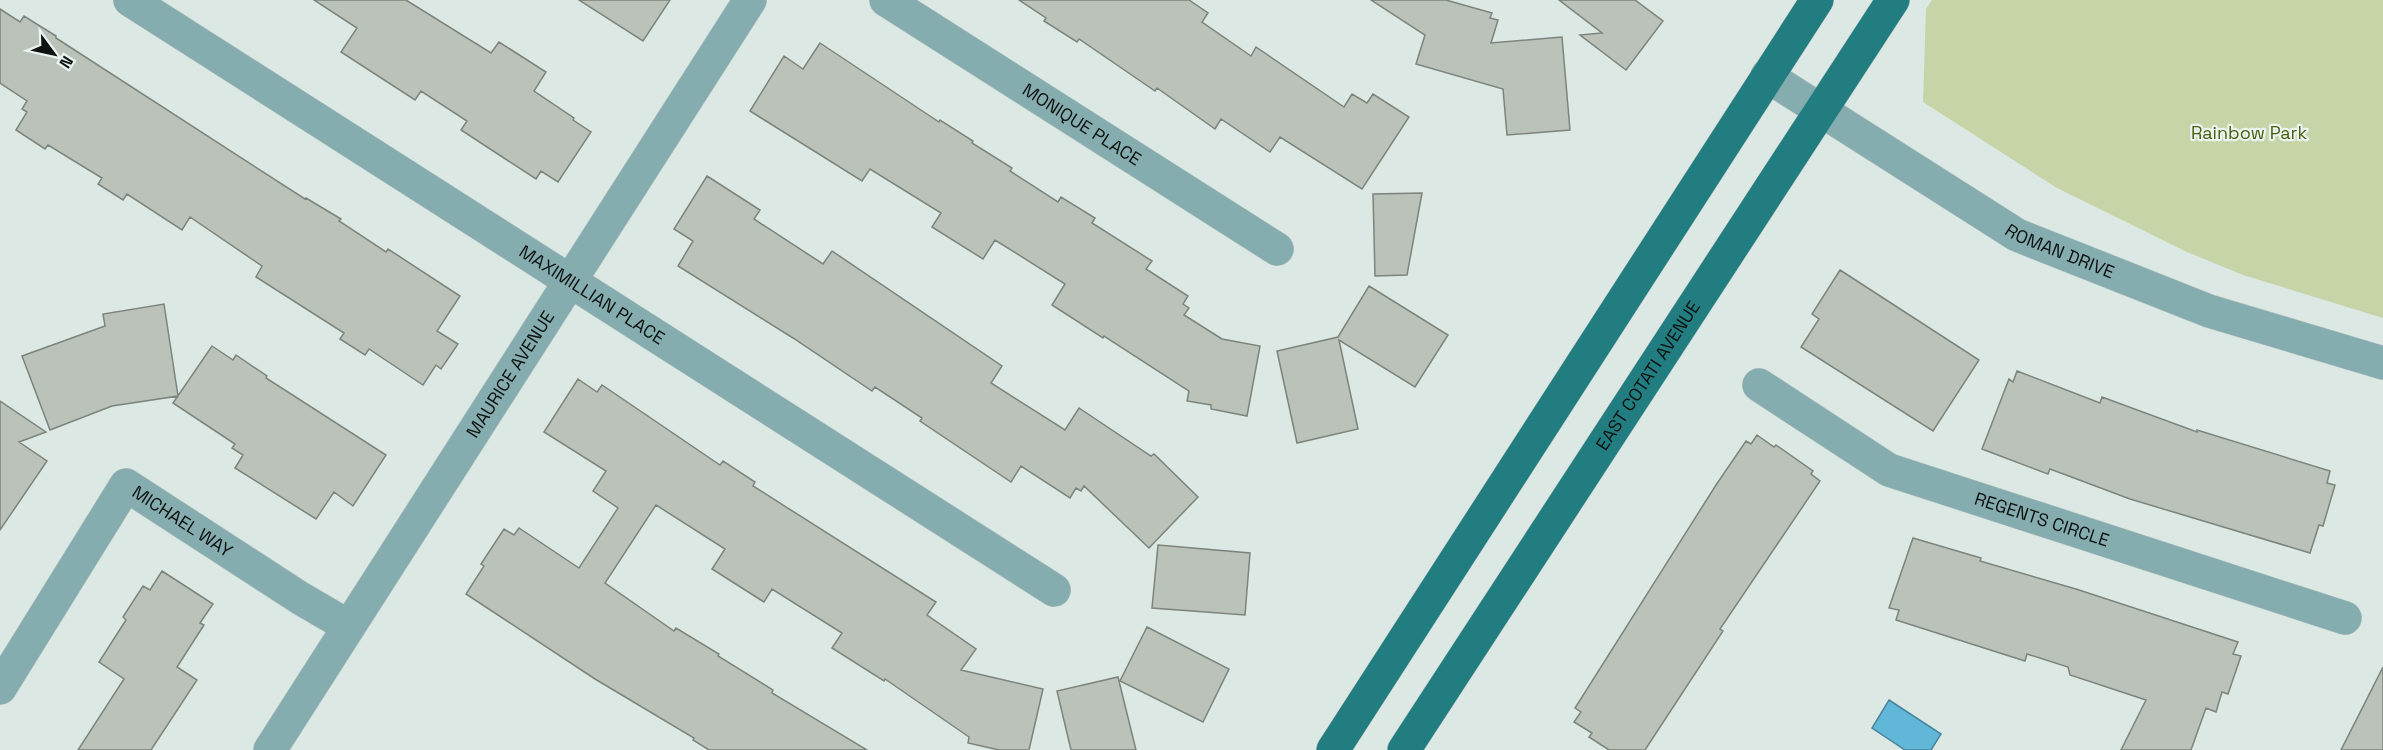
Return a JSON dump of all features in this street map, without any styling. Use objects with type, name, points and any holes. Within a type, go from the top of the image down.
[{"type":"main road","points":[[1333,750],[1817,0]]},
{"type":"main road","name":"EAST COTATI AVENUE","points":[[1404,750],[1893,0]]},
{"type":"street","name":"MAXIMILLIAN PLACE","points":[[130,0],[1054,590]]},
{"type":"street","name":"MAURICE AVENUE","points":[[270,750],[750,0]]},
{"type":"street","name":"MONIQUE PLACE","points":[[886,0],[1277,249]]},
{"type":"street","name":"ROMAN DRIVE","points":[[1767,76],[2017,235],[2209,311],[2383,363]]},
{"type":"street","name":"REGENTS CIRCLE","points":[[1759,385],[1889,470],[2345,618]]},
{"type":"street","name":"MICHAEL WAY","points":[[0,688],[126,485],[348,626]]},
{"type":"green space","name":"Rainbow Park","points":[[1932,0],[2383,0],[2383,318],[2243,275],[2187,252],[2057,188],[1923,102],[1926,9]]},
{"type":"water","points":[[1889,700],[1941,734],[1931,750],[1905,750],[1872,728]]},
{"type":"building","points":[[314,0],[406,0],[491,53],[499,42],[546,72],[534,91],[591,132],[558,182],[541,171],[536,179],[461,130],[467,121],[421,91],[415,100],[341,52],[357,28]]},
{"type":"building","points":[[579,0],[670,0],[643,41]]},
{"type":"building","points":[[1019,0],[1189,0],[1208,13],[1202,22],[1251,56],[1256,47],[1344,107],[1352,94],[1367,103],[1373,94],[1409,117],[1362,189],[1280,137],[1270,152],[1221,119],[1215,129],[1157,88],[1155,91],[1079,39],[1077,42],[1044,21],[1046,18]]},
{"type":"building","points":[[1371,0],[1446,0],[1492,13],[1490,18],[1498,20],[1491,43],[1562,37],[1570,130],[1507,135],[1503,89],[1416,64],[1425,35]]},
{"type":"building","points":[[1559,0],[1635,0],[1663,21],[1626,70],[1580,35],[1602,33]]},
{"type":"building","points":[[0,9],[20,22],[24,16],[305,199],[341,219],[339,221],[386,252],[388,249],[460,296],[437,331],[458,344],[441,369],[436,365],[423,385],[369,349],[365,355],[340,339],[344,333],[256,277],[262,266],[190,217],[182,230],[127,194],[123,200],[98,184],[102,178],[48,145],[45,149],[16,130],[27,112],[22,109],[27,101],[0,83]]},
{"type":"building","points":[[820,43],[939,122],[940,120],[973,141],[972,143],[1012,168],[1010,171],[1058,202],[1061,197],[1095,218],[1092,223],[1152,261],[1146,269],[1188,296],[1183,304],[1189,308],[1184,315],[1222,339],[1260,346],[1247,416],[1211,409],[1211,405],[1187,401],[1189,391],[1052,305],[1065,284],[995,240],[983,259],[932,227],[941,213],[870,169],[862,181],[750,111],[784,56],[803,69]]},
{"type":"building","points":[[707,176],[760,210],[754,219],[823,264],[832,251],[1002,366],[991,383],[1065,430],[1079,408],[1151,456],[1154,454],[1198,497],[1149,548],[1084,486],[1081,491],[1076,488],[1070,498],[1021,466],[1011,482],[920,421],[922,418],[875,387],[872,391],[678,266],[693,241],[674,229]]},
{"type":"building","points":[[1422,193],[1407,275],[1375,276],[1373,194]]},
{"type":"building","points":[[1840,270],[1979,360],[1933,431],[1801,347],[1819,319],[1812,314]]},
{"type":"building","points":[[1369,286],[1448,335],[1415,387],[1339,340],[1358,429],[1297,443],[1277,351],[1338,337]]},
{"type":"building","points":[[164,304],[178,396],[112,406],[50,430],[22,356],[105,326],[103,314]]},
{"type":"building","points":[[212,346],[233,360],[236,355],[267,376],[266,378],[386,455],[353,506],[334,492],[316,519],[235,468],[243,455],[232,448],[235,444],[173,403]]},
{"type":"building","points":[[2017,371],[2100,403],[2102,397],[2197,432],[2197,430],[2330,471],[2327,483],[2335,485],[2323,526],[2319,525],[2310,553],[2130,499],[2050,469],[2048,474],[1982,449],[2009,379],[2013,382]]},
{"type":"building","points":[[578,379],[597,392],[602,385],[720,465],[723,461],[755,482],[753,486],[936,602],[927,615],[976,649],[961,670],[1043,689],[1029,750],[999,750],[968,743],[969,737],[885,679],[884,681],[832,648],[842,633],[772,589],[764,602],[712,569],[725,549],[656,505],[605,583],[674,631],[676,628],[719,654],[718,656],[773,690],[772,693],[867,750],[709,750],[693,740],[694,738],[595,679],[466,594],[484,566],[481,564],[504,529],[514,535],[519,528],[579,568],[618,508],[593,491],[606,471],[544,432]]},
{"type":"building","points":[[0,401],[46,432],[19,442],[47,461],[0,530]]},
{"type":"building","points":[[1757,435],[1774,447],[1776,445],[1813,471],[1811,474],[1820,481],[1720,629],[1723,631],[1645,750],[1609,750],[1589,737],[1592,733],[1574,722],[1581,712],[1575,708],[1716,485],[1746,441],[1751,444]]},
{"type":"building","points":[[1913,538],[2238,642],[2233,654],[2241,656],[2228,694],[2222,692],[2216,712],[2206,708],[2191,750],[2121,750],[2146,700],[2070,675],[2068,667],[2027,654],[2025,661],[1896,620],[1899,610],[1889,608]]},
{"type":"building","points":[[1158,545],[1250,553],[1245,615],[1152,608]]},
{"type":"building","points":[[162,571],[213,604],[200,623],[204,625],[177,667],[197,680],[151,750],[78,750],[124,679],[99,662],[126,620],[123,617],[143,586],[150,590]]},
{"type":"building","points":[[1147,627],[1229,669],[1203,722],[1120,681]]},
{"type":"building","points":[[2383,667],[2383,750],[2341,750]]},
{"type":"building","points":[[1118,677],[1136,750],[1071,750],[1057,691]]}]
